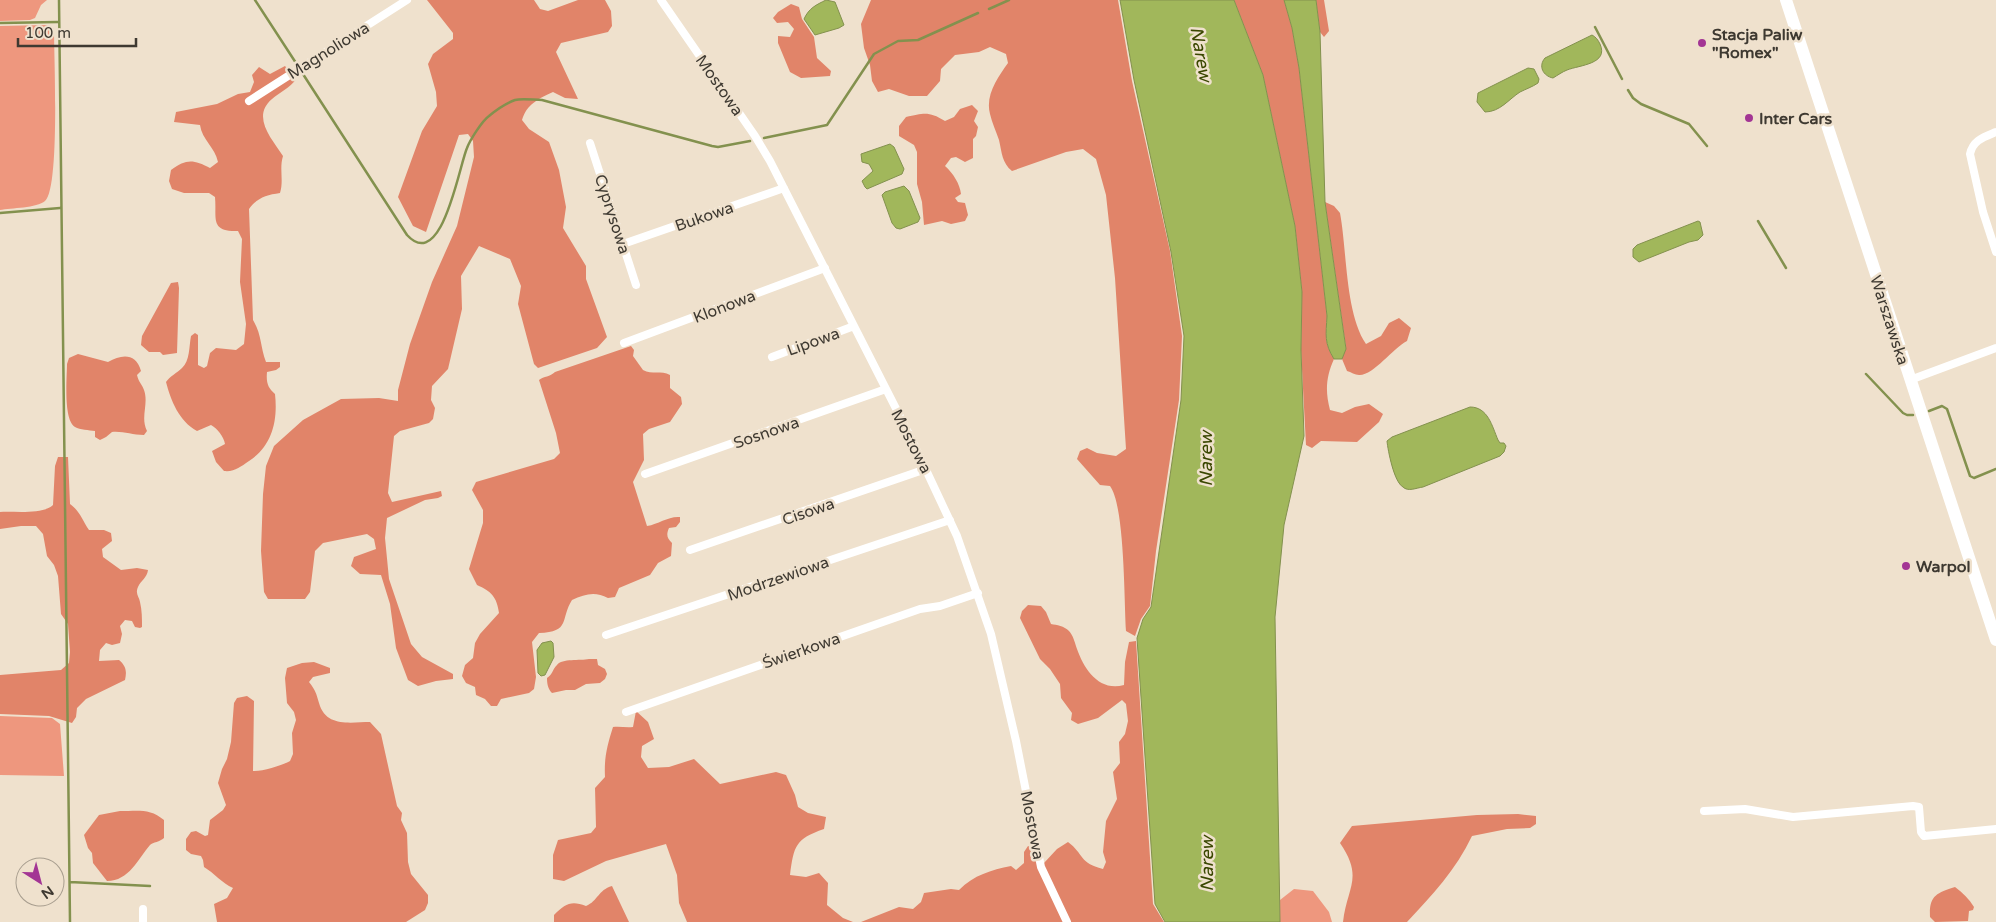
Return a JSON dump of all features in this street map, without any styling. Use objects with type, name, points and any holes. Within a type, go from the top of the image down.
[{"type":"main road","name":"Warszawska","points":[[1786,0],[1996,640]]},
{"type":"street","name":"Magnoliowa","points":[[249,101],[407,0]]},
{"type":"street","name":"Mostowa","points":[[660,0],[756,136],[825,268],[950,520],[992,634],[1041,867],[1067,922]]},
{"type":"street","points":[[1996,132],[1979,139],[1971,149],[1970,154],[1983,212],[1996,252]]},
{"type":"street","name":"Cyprysowa","points":[[590,143],[636,285]]},
{"type":"street","name":"Bukowa","points":[[623,244],[784,188]]},
{"type":"street","name":"Klonowa","points":[[624,343],[825,268]]},
{"type":"street","name":"Lipowa","points":[[772,356],[854,326]]},
{"type":"street","points":[[1910,380],[1996,348]]},
{"type":"street","name":"Sosnowa","points":[[646,474],[886,390]]},
{"type":"street","name":"Cisowa","points":[[690,550],[926,469]]},
{"type":"street","name":"Modrzewiowa","points":[[606,636],[950,520]]},
{"type":"street","name":"Świerkowa","points":[[626,712],[920,609],[940,606],[978,593]]},
{"type":"street","points":[[1704,811],[1745,809],[1793,817],[1913,806],[1919,807],[1921,832],[1924,836],[1996,829]]},
{"type":"street","points":[[143,909],[143,922]]},
{"type":"shaded area","points":[[0,0],[47,0],[41,5],[35,18],[30,20],[0,21]]},
{"type":"shaded area","points":[[427,0],[534,0],[540,9],[548,11],[578,0],[605,0],[611,11],[612,26],[608,32],[561,43],[556,52],[578,99],[565,98],[553,92],[530,106],[522,120],[529,129],[549,142],[559,170],[566,207],[563,228],[586,266],[586,279],[607,337],[597,348],[538,368],[534,364],[518,304],[521,286],[510,259],[479,246],[461,276],[462,309],[448,369],[432,386],[431,400],[435,408],[433,419],[429,423],[400,431],[394,436],[388,493],[392,502],[441,491],[442,496],[425,500],[387,518],[385,538],[389,579],[411,644],[422,657],[453,674],[453,679],[418,686],[408,680],[396,648],[390,604],[381,575],[360,574],[351,566],[354,557],[376,549],[374,539],[367,534],[323,543],[315,551],[310,592],[305,599],[268,599],[264,592],[261,551],[266,466],[274,446],[303,420],[341,399],[379,398],[398,401],[398,390],[410,344],[432,282],[457,226],[474,157],[473,141],[468,134],[459,135],[426,232],[413,226],[398,197],[422,131],[437,106],[436,92],[428,64],[433,54],[453,39],[453,33]]},
{"type":"shaded area","points":[[871,0],[1118,0],[1132,81],[1170,251],[1182,336],[1179,400],[1156,551],[1150,606],[1141,619],[1135,636],[1126,631],[1121,533],[1115,497],[1110,486],[1100,485],[1077,459],[1080,451],[1087,448],[1097,453],[1116,456],[1126,449],[1115,278],[1106,195],[1096,159],[1083,149],[1066,152],[1012,171],[1006,165],[991,117],[989,100],[993,87],[1008,63],[1006,54],[990,47],[979,52],[955,55],[941,69],[940,81],[927,96],[909,96],[889,89],[878,92],[872,81],[870,65],[864,48],[861,24]]},
{"type":"shaded area","points":[[1234,0],[1284,0],[1292,28],[1299,68],[1327,316],[1326,339],[1334,359],[1327,384],[1330,410],[1342,413],[1355,407],[1369,404],[1383,414],[1379,422],[1357,442],[1321,441],[1312,448],[1306,445],[1301,350],[1302,292],[1295,226],[1263,75]]},
{"type":"shaded area","points":[[1316,0],[1324,0],[1329,31],[1324,37],[1320,32]]},
{"type":"shaded area","points":[[791,4],[799,7],[802,19],[814,37],[817,58],[831,71],[830,76],[801,78],[790,72],[778,43],[778,36],[790,37],[794,29],[788,22],[777,23],[773,18],[778,12]]},
{"type":"shaded area","points":[[47,25],[54,29],[55,65],[54,148],[50,191],[45,201],[41,203],[0,210],[0,26]]},
{"type":"shaded area","points":[[285,66],[296,79],[272,99],[263,113],[263,120],[269,135],[283,156],[280,193],[262,198],[249,209],[253,320],[258,331],[266,362],[280,362],[280,367],[267,372],[268,385],[275,394],[274,423],[268,440],[257,455],[237,469],[224,471],[216,462],[212,451],[225,444],[222,436],[211,425],[197,431],[185,422],[173,403],[166,382],[185,365],[191,336],[195,333],[198,335],[198,365],[204,368],[207,366],[210,353],[216,348],[236,350],[244,344],[246,324],[240,282],[242,239],[238,231],[222,229],[216,222],[215,197],[209,193],[184,193],[172,189],[169,181],[171,170],[176,166],[185,162],[194,162],[210,168],[218,162],[203,135],[200,125],[174,122],[176,112],[217,104],[238,94],[250,92],[254,82],[252,75],[259,67],[270,74]]},
{"type":"shaded area","points":[[972,105],[978,111],[974,121],[978,127],[976,136],[973,139],[973,158],[965,162],[956,157],[951,158],[945,166],[959,186],[961,194],[955,198],[958,202],[965,203],[968,215],[965,221],[951,224],[942,221],[924,225],[922,202],[917,184],[917,152],[914,145],[899,136],[899,126],[906,117],[922,114],[930,114],[945,121],[954,117],[960,109]]},
{"type":"shaded area","points":[[1325,202],[1334,206],[1340,213],[1350,299],[1359,331],[1366,344],[1381,336],[1389,323],[1399,318],[1411,328],[1407,341],[1377,367],[1365,374],[1358,375],[1347,371],[1342,359],[1346,348]]},
{"type":"shaded area","points":[[178,282],[177,353],[163,355],[160,352],[149,352],[141,345],[142,336],[171,283]]},
{"type":"shaded area","points":[[631,346],[634,350],[633,356],[643,370],[670,375],[670,388],[681,397],[682,404],[670,422],[649,429],[643,434],[644,460],[633,482],[647,526],[680,517],[680,522],[676,527],[669,528],[667,535],[672,543],[671,556],[658,563],[650,575],[619,588],[615,597],[608,598],[590,594],[572,600],[560,627],[549,632],[539,633],[532,642],[536,677],[534,689],[529,693],[501,699],[497,706],[491,706],[485,699],[476,695],[475,687],[466,683],[462,676],[465,665],[473,658],[475,643],[480,634],[499,613],[495,599],[490,592],[477,585],[469,569],[483,523],[483,510],[472,490],[476,482],[554,459],[560,453],[556,433],[539,380],[555,372]]},
{"type":"shaded area","points":[[78,354],[108,362],[123,357],[132,358],[136,361],[141,371],[137,375],[146,400],[144,421],[147,431],[144,435],[112,432],[100,440],[95,437],[95,431],[77,428],[71,423],[66,398],[67,364],[69,358]]},
{"type":"shaded area","points":[[58,457],[68,457],[70,504],[79,513],[89,530],[104,530],[111,533],[112,541],[102,549],[103,557],[121,570],[137,568],[148,570],[137,591],[140,600],[142,627],[135,627],[132,621],[125,620],[120,626],[122,634],[120,643],[112,645],[106,643],[100,650],[99,661],[119,660],[123,664],[126,671],[125,680],[86,699],[77,708],[76,717],[72,723],[49,716],[0,714],[0,675],[61,670],[69,663],[68,624],[61,614],[58,576],[54,565],[47,556],[43,534],[36,526],[0,529],[0,512],[28,512],[42,510],[53,505],[55,466]]},
{"type":"shaded area","points":[[1028,605],[1041,606],[1051,624],[1063,627],[1069,631],[1088,671],[1100,682],[1107,685],[1124,685],[1125,662],[1129,642],[1136,641],[1153,904],[1164,922],[861,922],[899,907],[913,909],[921,902],[924,893],[951,889],[959,890],[971,880],[990,871],[1011,866],[1016,870],[1024,863],[1024,852],[1028,846],[1033,849],[1037,861],[1044,863],[1057,849],[1068,842],[1086,861],[1095,867],[1103,869],[1106,862],[1103,852],[1106,821],[1117,799],[1113,772],[1120,763],[1119,742],[1125,734],[1128,721],[1126,704],[1122,700],[1098,718],[1078,724],[1071,720],[1072,713],[1061,698],[1060,684],[1050,669],[1040,659],[1020,618],[1022,611]]},
{"type":"shaded area","points":[[597,659],[598,665],[605,669],[607,674],[605,679],[600,683],[586,684],[575,690],[552,693],[548,686],[547,678],[559,663]]},
{"type":"shaded area","points":[[314,662],[330,668],[330,673],[313,677],[309,682],[316,692],[322,711],[327,717],[347,723],[370,722],[381,734],[397,806],[402,813],[401,820],[407,833],[408,862],[411,874],[428,895],[428,903],[425,910],[406,922],[217,922],[214,904],[227,898],[233,888],[204,867],[201,856],[191,854],[186,850],[186,839],[191,832],[196,831],[205,836],[208,835],[210,820],[223,810],[226,805],[218,783],[231,742],[234,703],[237,698],[247,696],[254,701],[253,771],[272,768],[290,761],[293,754],[292,733],[296,720],[294,712],[287,703],[285,678],[287,668],[302,663]]},
{"type":"shaded area","points":[[636,711],[648,722],[654,739],[642,746],[641,757],[648,768],[669,767],[694,759],[720,784],[776,772],[786,775],[798,807],[808,813],[826,817],[824,829],[807,836],[798,845],[793,857],[790,875],[806,877],[819,873],[828,883],[827,905],[843,918],[853,922],[687,922],[679,903],[677,875],[666,844],[606,861],[564,881],[553,879],[553,855],[558,840],[591,833],[596,827],[595,788],[605,777],[606,752],[613,727],[633,727]]},
{"type":"shaded area","points":[[0,716],[52,718],[60,724],[64,776],[0,775]]},
{"type":"shaded area","points":[[120,811],[144,811],[159,816],[164,820],[164,838],[150,845],[127,873],[115,880],[107,881],[93,863],[92,853],[88,848],[84,835],[99,815]]},
{"type":"shaded area","points":[[1518,814],[1536,816],[1536,824],[1530,828],[1507,829],[1472,836],[1451,871],[1407,922],[1343,922],[1353,874],[1347,855],[1340,843],[1352,826],[1477,815]]},
{"type":"shaded area","points":[[612,886],[629,922],[554,922],[554,915],[565,906],[576,903],[586,906],[604,890]]},
{"type":"shaded area","points":[[1955,887],[1966,896],[1974,907],[1973,910],[1969,911],[1968,921],[1935,922],[1930,917],[1932,900],[1943,891]]},
{"type":"shaded area","points":[[1294,889],[1313,891],[1329,912],[1332,922],[1280,922],[1280,900]]},
{"type":"water","points":[[826,0],[835,2],[844,25],[815,35],[804,19],[811,9]]},
{"type":"water","name":"Narew","points":[[1120,0],[1234,0],[1263,75],[1295,226],[1302,292],[1301,350],[1304,436],[1284,525],[1275,617],[1280,922],[1165,922],[1155,904],[1137,638],[1143,619],[1151,607],[1181,400],[1184,336],[1171,252],[1134,80]]},
{"type":"water","points":[[1284,0],[1316,0],[1320,32],[1325,202],[1346,349],[1342,359],[1334,359],[1327,343],[1327,316],[1299,68],[1292,28]]},
{"type":"water","points":[[1592,35],[1600,44],[1602,51],[1597,60],[1567,70],[1553,78],[1544,73],[1542,64],[1545,58]]},
{"type":"water","points":[[1528,68],[1534,69],[1539,79],[1538,83],[1520,92],[1500,108],[1485,112],[1477,102],[1478,93]]},
{"type":"water","points":[[890,144],[894,147],[904,169],[902,174],[867,189],[862,181],[873,171],[869,164],[862,162],[861,154]]},
{"type":"water","points":[[904,186],[909,191],[920,218],[918,222],[900,229],[896,228],[892,223],[882,195],[885,192]]},
{"type":"water","points":[[1698,221],[1700,222],[1703,235],[1698,240],[1639,262],[1633,257],[1633,249],[1637,245]]},
{"type":"water","points":[[1470,407],[1481,410],[1485,414],[1498,440],[1506,446],[1504,452],[1500,456],[1423,487],[1410,489],[1403,487],[1394,473],[1387,441],[1392,437]]},
{"type":"water","points":[[551,641],[553,643],[554,657],[545,675],[541,676],[538,673],[537,650],[542,643]]},
{"type":"waterway","points":[[59,0],[70,922]]},
{"type":"waterway","points":[[255,0],[296,63]]},
{"type":"waterway","points":[[989,9],[1009,0]]},
{"type":"waterway","points":[[764,138],[827,125],[874,54],[898,41],[918,40],[978,13]]},
{"type":"waterway","points":[[0,23],[58,22]]},
{"type":"waterway","points":[[1595,27],[1622,79]]},
{"type":"waterway","points":[[301,71],[407,235],[419,243],[430,240],[439,229],[454,193],[467,148],[476,131],[489,116],[515,100],[542,100],[712,146],[718,147],[750,141]]},
{"type":"waterway","points":[[1628,90],[1633,98],[1641,104],[1689,124],[1707,146]]},
{"type":"waterway","points":[[0,213],[60,208]]},
{"type":"waterway","points":[[1758,221],[1786,268]]},
{"type":"waterway","points":[[1866,374],[1903,413],[1913,415]]},
{"type":"waterway","points":[[1929,411],[1942,406],[1947,409],[1970,476],[1974,478],[1996,469]]},
{"type":"waterway","points":[[70,882],[150,886]]},
{"type":"place","name":"Stacja Paliw \"Romex\"","points":[[1702,43]]},
{"type":"place","name":"Inter Cars","points":[[1749,118]]},
{"type":"place","name":"Warpol","points":[[1906,566]]}]
